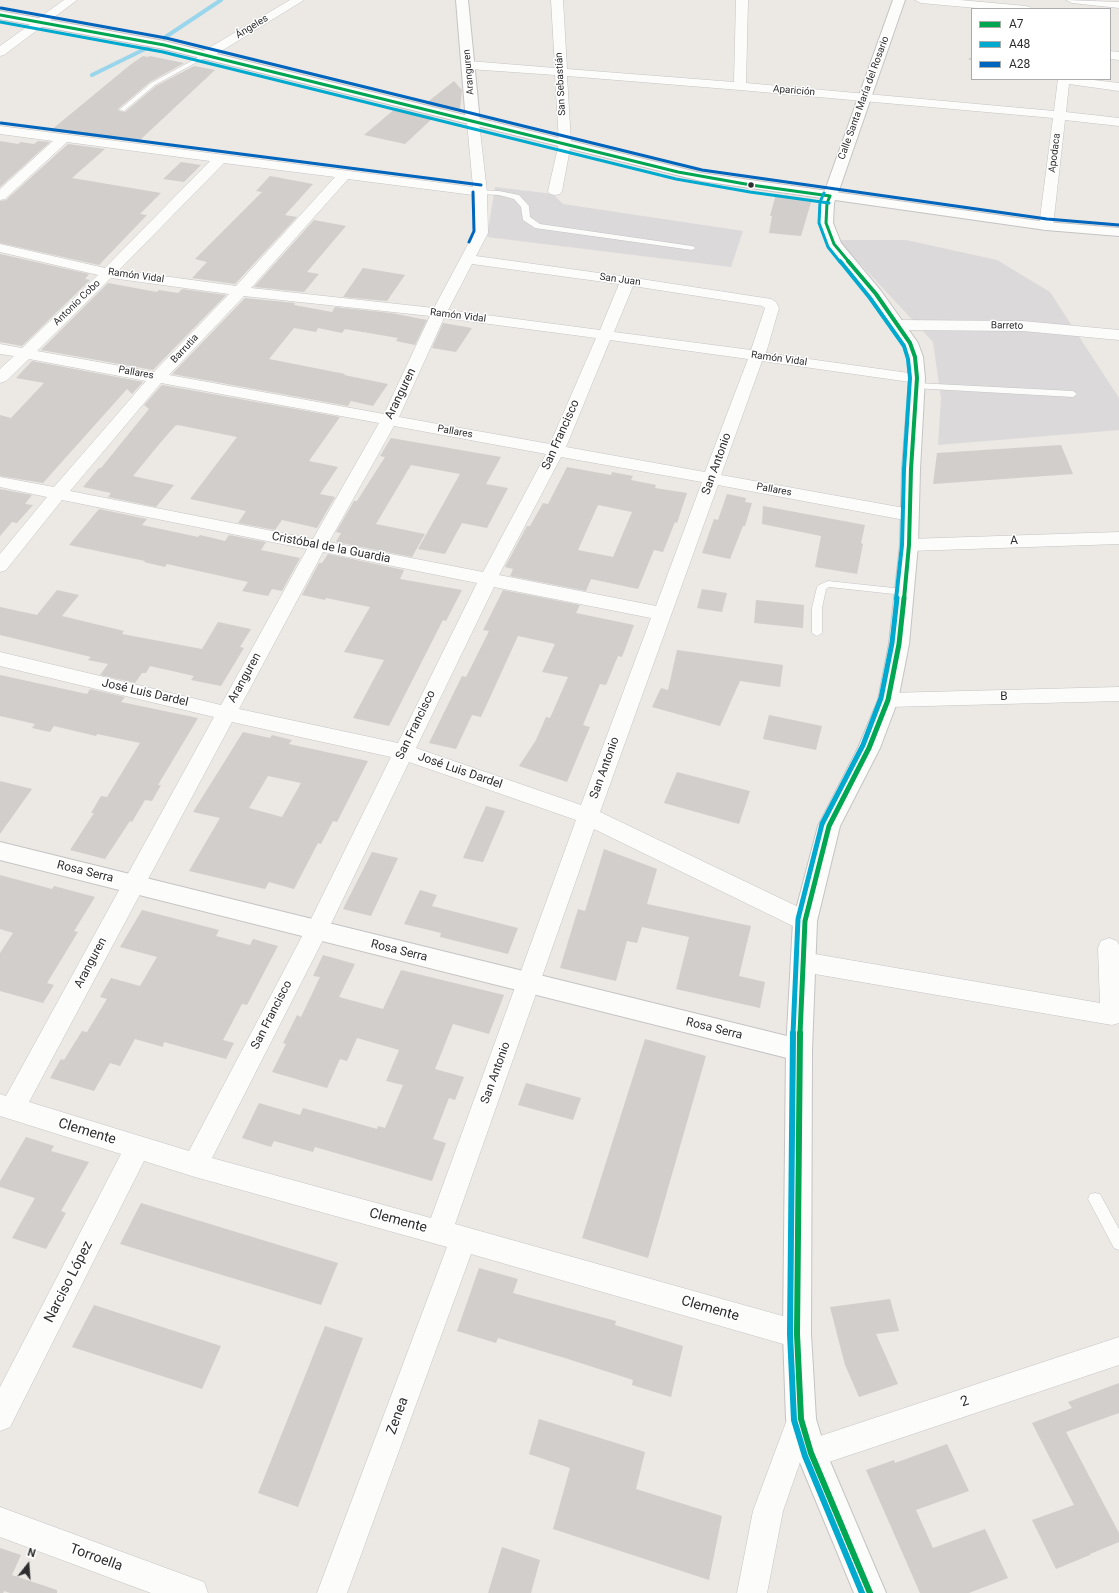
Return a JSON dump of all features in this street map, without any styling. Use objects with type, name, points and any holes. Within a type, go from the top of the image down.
[{"type":"main road","name":"Aranguren","points":[[462,0],[473,122]]},
{"type":"main road","name":"Calle Santa María del Rosario","points":[[870,1593],[811,1453],[801,1419],[797,1334],[799,1050],[806,921],[829,826],[869,748],[888,700],[899,644],[910,515],[911,470],[917,382],[915,357],[910,343],[896,325],[876,294],[834,244],[826,223],[827,203],[899,0]]},
{"type":"main road","points":[[0,15],[164,45],[678,172],[751,185],[1046,226],[1119,232]]},
{"type":"main road","name":"Rosa Serra","points":[[0,851],[799,1050]]},
{"type":"street","points":[[0,52],[71,0]]},
{"type":"street","name":"Ángeles","points":[[206,55],[298,0]]},
{"type":"street","name":"San Sebastián","points":[[555,191],[565,143],[557,0]]},
{"type":"street","points":[[740,86],[742,0]]},
{"type":"street","points":[[921,0],[1014,8]]},
{"type":"street","points":[[1072,0],[1119,5]]},
{"type":"street","name":"Aparición","points":[[469,66],[740,86],[1059,115],[1119,122]]},
{"type":"street","points":[[1064,80],[1119,87]]},
{"type":"street","name":"Apodaca","points":[[1046,226],[1064,80]]},
{"type":"street","name":"Aranguren","points":[[6,1107],[133,884],[318,545],[389,420],[439,314],[481,233],[480,192],[473,122]]},
{"type":"street","points":[[0,130],[480,192]]},
{"type":"street","points":[[0,196],[63,138]]},
{"type":"street","name":"Antonio Cobo","points":[[0,378],[108,273],[220,159]]},
{"type":"street","name":"Barrutia","points":[[0,566],[58,494],[158,378],[240,291],[344,175]]},
{"type":"street","name":"Ramón Vidal","points":[[0,248],[108,273],[240,291],[604,335],[757,356],[917,382]]},
{"type":"street","name":"San Juan","points":[[471,252],[628,280],[766,302],[771,305]]},
{"type":"street","name":"San Francisco","points":[[195,1165],[317,930],[488,579],[556,450],[628,280]]},
{"type":"street","name":"San Antonio","points":[[451,1235],[528,983],[757,356],[772,308],[771,305]]},
{"type":"street","name":"Barreto","points":[[896,325],[1023,326],[1118,335]]},
{"type":"street","name":"Pallares","points":[[0,349],[910,515]]},
{"type":"street","name":"Cristóbal de la Guardia","points":[[0,482],[662,614]]},
{"type":"street","name":"A","points":[[908,545],[1119,538]]},
{"type":"street","name":"José Luis Dardel","points":[[0,658],[226,712],[403,752],[588,816],[806,921]]},
{"type":"street","name":"B","points":[[888,700],[1119,694]]},
{"type":"street","points":[[804,962],[1112,1016],[1109,948]]},
{"type":"street","name":"Clemente","points":[[6,1107],[195,1165],[451,1235],[797,1334]]},
{"type":"street","name":"Narciso López","points":[[0,1417],[137,1148]]},
{"type":"street","name":"Zenea","points":[[332,1593],[451,1235]]},
{"type":"street","name":"2","points":[[811,1453],[1119,1351]]},
{"type":"street","points":[[752,1593],[768,1511],[801,1419]]},
{"type":"street","name":"Torroella","points":[[0,1522],[193,1593]]},
{"type":"lane","points":[[122,110],[153,84],[206,55]]},
{"type":"lane","points":[[480,192],[499,193],[516,197],[525,206],[526,218],[538,226],[692,248]]},
{"type":"lane","points":[[917,382],[1073,394]]},
{"type":"lane","points":[[817,633],[817,608],[820,593],[822,587],[828,584],[903,592]]},
{"type":"lane","points":[[1095,1199],[1119,1243]]},
{"type":"shaded area","points":[[495,187],[553,194],[563,204],[743,231],[731,267],[487,237]]},
{"type":"shaded area","points":[[838,240],[906,240],[997,260],[1050,292],[1119,398],[1119,430],[938,445],[941,399],[933,342]]},
{"type":"building","points":[[143,56],[184,63],[150,82],[118,109],[119,111],[125,112],[156,86],[194,66],[215,70],[140,140],[119,137],[116,139],[50,131],[130,65]]},
{"type":"building","points":[[454,81],[462,90],[460,109],[447,106],[444,108],[425,104]]},
{"type":"building","points":[[396,108],[434,117],[405,144],[364,135]]},
{"type":"building","points":[[0,141],[18,144],[21,142],[34,144],[38,141],[50,142],[0,187]]},
{"type":"building","points":[[68,144],[105,149],[72,178],[161,193],[140,214],[147,215],[99,265],[0,243],[0,201],[6,200]]},
{"type":"building","points":[[181,162],[201,165],[184,182],[163,179]]},
{"type":"building","points":[[270,176],[313,184],[285,215],[297,217],[235,284],[192,278],[207,262],[195,259],[262,192],[256,191]]},
{"type":"building","points":[[776,194],[812,199],[801,236],[769,233],[772,216],[770,216]]},
{"type":"building","points":[[314,220],[346,226],[307,272],[319,274],[304,292],[254,287]]},
{"type":"building","points":[[0,254],[89,274],[85,279],[90,280],[22,346],[0,342]]},
{"type":"building","points":[[363,268],[405,275],[387,301],[343,297]]},
{"type":"building","points":[[108,283],[157,292],[159,290],[178,293],[182,289],[226,295],[153,370],[41,350]]},
{"type":"building","points":[[245,298],[295,303],[294,305],[332,312],[335,307],[391,313],[427,320],[415,345],[396,341],[398,338],[345,329],[342,333],[318,328],[316,332],[294,328],[269,359],[388,384],[373,406],[351,401],[348,406],[172,374]]},
{"type":"building","points":[[443,323],[472,328],[456,352],[432,348]]},
{"type":"building","points":[[32,361],[143,382],[132,394],[127,389],[43,483],[0,476],[0,415],[11,418],[44,383],[16,378]]},
{"type":"building","points":[[162,385],[340,417],[309,461],[338,467],[320,494],[335,497],[317,528],[282,520],[275,530],[238,523],[246,511],[190,499],[237,437],[178,425],[175,426],[133,476],[174,485],[156,507],[108,497],[111,493],[83,487],[99,468],[101,468],[149,409],[144,405]]},
{"type":"building","points":[[391,438],[501,457],[486,484],[508,488],[487,528],[462,523],[445,554],[418,549],[460,474],[411,465],[376,524],[425,534],[412,557],[336,542],[341,533],[336,532],[354,501],[357,501],[385,457],[380,456]]},
{"type":"building","points":[[1061,445],[1073,474],[933,484],[937,453]]},
{"type":"building","points":[[567,467],[611,475],[612,472],[633,476],[631,480],[656,485],[655,488],[687,493],[677,523],[675,522],[663,552],[654,550],[638,589],[591,579],[586,591],[510,576],[513,569],[505,567],[527,526],[530,526],[543,503],[548,504]],"holes":[[[598,505],[632,512],[613,557],[578,550]]]},
{"type":"building","points":[[0,489],[32,495],[25,504],[33,505],[17,523],[12,522],[0,536]]},
{"type":"building","points":[[727,494],[746,498],[745,502],[752,503],[745,526],[743,526],[730,559],[702,553],[714,519],[718,520]]},
{"type":"building","points":[[763,506],[865,525],[857,574],[815,567],[821,536],[762,524]]},
{"type":"building","points":[[99,509],[147,519],[142,525],[198,537],[200,535],[225,541],[229,535],[266,542],[261,550],[300,558],[282,591],[272,589],[268,596],[242,591],[248,582],[167,564],[165,567],[144,562],[145,561],[69,545]]},
{"type":"building","points":[[328,554],[404,570],[400,579],[462,590],[446,621],[443,620],[389,726],[353,718],[384,660],[344,652],[370,607],[326,598],[325,600],[302,595],[319,563],[322,563]]},
{"type":"building","points":[[702,589],[727,593],[722,612],[697,608]]},
{"type":"building","points":[[57,590],[79,595],[62,616],[124,631],[122,634],[202,649],[218,622],[251,629],[240,647],[244,648],[221,686],[191,680],[194,676],[150,666],[146,673],[142,673],[135,683],[100,675],[108,664],[88,660],[91,657],[0,635],[0,607],[37,615]]},
{"type":"building","points":[[503,590],[580,605],[576,613],[634,625],[622,657],[618,656],[606,685],[600,684],[583,725],[590,727],[567,782],[519,766],[536,740],[546,717],[550,718],[568,677],[542,672],[555,644],[518,636],[481,717],[472,715],[456,749],[429,743],[462,676],[466,677],[489,631],[483,630]]},
{"type":"building","points":[[756,600],[804,605],[803,628],[754,623]]},
{"type":"building","points":[[677,650],[783,665],[780,687],[740,681],[720,726],[652,707],[661,688],[668,690]]},
{"type":"building","points":[[0,675],[87,694],[90,689],[125,697],[121,702],[198,718],[158,785],[161,785],[152,801],[145,800],[132,822],[130,821],[105,859],[70,850],[94,813],[91,813],[101,796],[107,797],[140,743],[97,734],[96,736],[54,726],[50,732],[32,728],[35,724],[0,716]]},
{"type":"building","points":[[769,715],[822,726],[816,750],[763,739]]},
{"type":"building","points":[[243,732],[270,738],[272,735],[292,740],[289,744],[368,761],[337,822],[333,821],[321,844],[318,843],[294,889],[269,882],[265,889],[189,871],[220,818],[193,812]],"holes":[[[268,776],[301,783],[282,817],[249,808]]]},
{"type":"building","points":[[677,772],[750,791],[739,824],[664,803]]},
{"type":"building","points":[[0,781],[32,789],[0,834]]},
{"type":"building","points":[[486,806],[505,811],[483,862],[463,858]]},
{"type":"building","points":[[604,849],[657,869],[647,904],[751,926],[739,976],[765,982],[760,1008],[676,989],[689,937],[642,927],[637,943],[627,941],[616,981],[560,968],[578,909],[585,911]]},
{"type":"building","points":[[372,852],[398,858],[371,916],[343,909]]},
{"type":"building","points":[[0,875],[52,889],[54,886],[95,897],[74,931],[78,932],[47,983],[54,985],[43,1003],[0,991],[0,953],[13,933],[0,929]]},
{"type":"building","points":[[420,890],[437,895],[432,906],[518,928],[508,954],[440,937],[441,933],[404,924]]},
{"type":"building","points":[[142,910],[219,930],[216,936],[250,945],[253,939],[278,946],[247,1005],[242,1004],[223,1040],[234,1043],[226,1059],[164,1042],[163,1047],[135,1039],[120,1066],[110,1063],[94,1091],[50,1078],[61,1059],[64,1060],[82,1031],[87,1032],[107,999],[100,997],[111,978],[140,986],[157,957],[120,947]]},
{"type":"building","points":[[323,955],[355,964],[339,997],[383,1009],[401,970],[504,995],[489,1034],[453,1024],[435,1069],[464,1077],[455,1100],[449,1098],[433,1139],[446,1143],[432,1181],[315,1147],[313,1152],[274,1141],[271,1147],[242,1138],[259,1103],[300,1115],[303,1108],[377,1129],[378,1126],[385,1128],[403,1085],[386,1081],[399,1050],[357,1038],[347,1061],[340,1059],[327,1088],[272,1072],[286,1044],[283,1043],[297,1015],[301,1017],[320,977],[313,976]]},
{"type":"building","points":[[645,1039],[706,1056],[648,1258],[582,1238]]},
{"type":"building","points":[[526,1083],[581,1098],[573,1120],[518,1105]]},
{"type":"building","points":[[26,1137],[54,1146],[51,1151],[89,1162],[61,1211],[66,1213],[46,1249],[12,1238],[35,1198],[0,1187],[0,1181]]},
{"type":"building","points":[[141,1203],[338,1263],[321,1305],[120,1244]]},
{"type":"building","points":[[479,1268],[518,1279],[513,1293],[616,1321],[615,1325],[683,1346],[671,1397],[632,1385],[633,1380],[568,1359],[498,1338],[496,1343],[457,1331]]},
{"type":"building","points":[[890,1299],[899,1331],[876,1334],[898,1384],[859,1397],[845,1365],[830,1307]]},
{"type":"building","points":[[94,1305],[221,1346],[202,1389],[72,1347]]},
{"type":"building","points":[[325,1326],[363,1338],[298,1507],[258,1493]]},
{"type":"building","points":[[1119,1383],[1119,1413],[1066,1432],[1119,1533],[1119,1542],[1056,1569],[1032,1520],[1074,1505],[1032,1423],[1072,1408],[1068,1402]]},
{"type":"building","points":[[539,1419],[645,1452],[636,1489],[722,1516],[709,1580],[553,1529],[570,1468],[529,1454]]},
{"type":"building","points":[[947,1444],[969,1491],[916,1510],[933,1548],[985,1529],[1008,1578],[969,1593],[920,1593],[866,1470],[894,1460],[895,1463]]},
{"type":"building","points":[[502,1547],[540,1560],[531,1593],[488,1593]]},
{"type":"building","points":[[0,1548],[21,1555],[12,1575],[57,1590],[57,1593],[10,1593],[4,1591],[3,1593],[0,1593]]},
{"type":"waterway","points":[[164,38],[221,0]]},
{"type":"waterway","points":[[92,75],[151,46]]},
{"type":"transit line","name":"A28","points":[[1,8],[166,38],[702,170],[1047,219],[1119,225]]},
{"type":"transit line","name":"A7","points":[[0,15],[164,45],[678,172],[751,185],[830,196]]},
{"type":"transit line","name":"A48","points":[[0,22],[163,52],[676,179],[750,192],[829,203]]},
{"type":"transit line","name":"A28","points":[[1,123],[481,185]]},
{"type":"transit line","name":"A28","points":[[469,242],[474,231],[473,192]]},
{"type":"transit line","name":"A48","points":[[824,193],[820,202],[819,223],[828,247],[870,298],[904,346],[908,359],[910,378],[904,469],[902,545],[892,643],[881,698],[863,745],[822,824],[798,919],[792,1050],[790,1334],[794,1420],[805,1456],[862,1593]]},
{"type":"transit line","name":"A7","points":[[830,196],[827,203],[826,223],[834,244],[876,294],[910,343],[915,357],[917,378],[911,469],[909,545],[899,644],[888,700],[869,748],[829,826],[805,921],[799,1050],[797,1334],[801,1419],[811,1453],[870,1593]]}]
